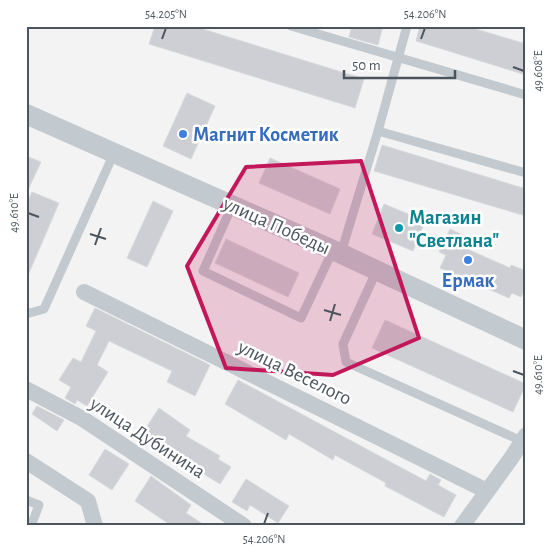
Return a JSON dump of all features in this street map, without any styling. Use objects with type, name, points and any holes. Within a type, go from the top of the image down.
[{"type":"street","name":"улица Победы","points":[[26,114],[377,270],[526,340]]},
{"type":"street","name":"улица Веселого","points":[[84,292],[487,490]]},
{"type":"street","name":"улица Дубинина","points":[[26,389],[83,419],[244,526]]},
{"type":"street","points":[[462,526],[487,490],[519,460],[525,440]]},
{"type":"street","points":[[26,461],[88,501],[95,526]]},
{"type":"lane","points":[[291,26],[526,95]]},
{"type":"lane","points":[[232,206],[203,271],[301,318],[337,252],[378,131],[407,26]]},
{"type":"lane","points":[[378,131],[526,173]]},
{"type":"lane","points":[[26,314],[44,309],[114,153]]},
{"type":"lane","points":[[377,270],[343,344],[346,362],[525,440]]},
{"type":"lane","points":[[26,500],[39,506],[31,526]]},
{"type":"highlighted area","points":[[361,161],[419,338],[333,375],[226,368],[187,266],[246,167]]},
{"type":"building","points":[[155,26],[193,26],[364,79],[355,108],[149,44]]},
{"type":"building","points":[[352,26],[383,26],[378,45],[349,37]]},
{"type":"building","points":[[420,26],[466,26],[526,44],[526,75],[416,41]]},
{"type":"building","points":[[187,93],[215,106],[191,159],[163,146]]},
{"type":"building","points":[[382,145],[526,189],[526,216],[374,171]]},
{"type":"building","points":[[26,156],[41,162],[26,194]]},
{"type":"building","points":[[270,158],[340,189],[330,214],[259,183]]},
{"type":"building","points":[[32,192],[59,203],[26,280],[26,205]]},
{"type":"building","points":[[153,201],[173,211],[147,267],[127,258]]},
{"type":"building","name":"Магазин \"Светлана\"","points":[[384,204],[425,221],[413,251],[372,234]]},
{"type":"building","name":"Ермак","points":[[450,229],[469,238],[465,248],[510,268],[511,265],[526,271],[526,287],[521,297],[512,293],[509,298],[440,268],[446,255],[439,252]]},
{"type":"building","points":[[226,239],[299,273],[288,297],[215,263]]},
{"type":"building","points":[[95,308],[210,365],[195,396],[167,382],[172,371],[109,341],[97,365],[108,372],[87,406],[77,400],[75,404],[65,398],[71,387],[59,380],[73,358],[81,362],[96,331],[86,326]]},
{"type":"building","points":[[385,320],[526,384],[513,412],[372,348]]},
{"type":"building","points":[[238,380],[426,481],[430,474],[441,480],[438,485],[456,495],[444,517],[385,486],[386,483],[335,455],[333,460],[289,434],[286,440],[225,404]]},
{"type":"building","points":[[37,406],[64,420],[57,431],[32,414]]},
{"type":"building","points":[[159,408],[190,430],[186,436],[220,456],[218,459],[231,467],[220,484],[173,455],[171,458],[155,448],[159,441],[144,431]]},
{"type":"building","points":[[105,449],[129,464],[112,490],[89,475]]},
{"type":"building","points":[[151,476],[191,505],[186,513],[206,526],[172,526],[135,501]]},
{"type":"building","points":[[246,479],[289,506],[278,523],[250,505],[247,511],[232,502]]},
{"type":"place","name":"Магнит Косметик","points":[[183,134]]},
{"type":"place","name":"Магазин \"Светлана\"","points":[[399,228]]},
{"type":"place","name":"Ермак","points":[[468,260]]}]
